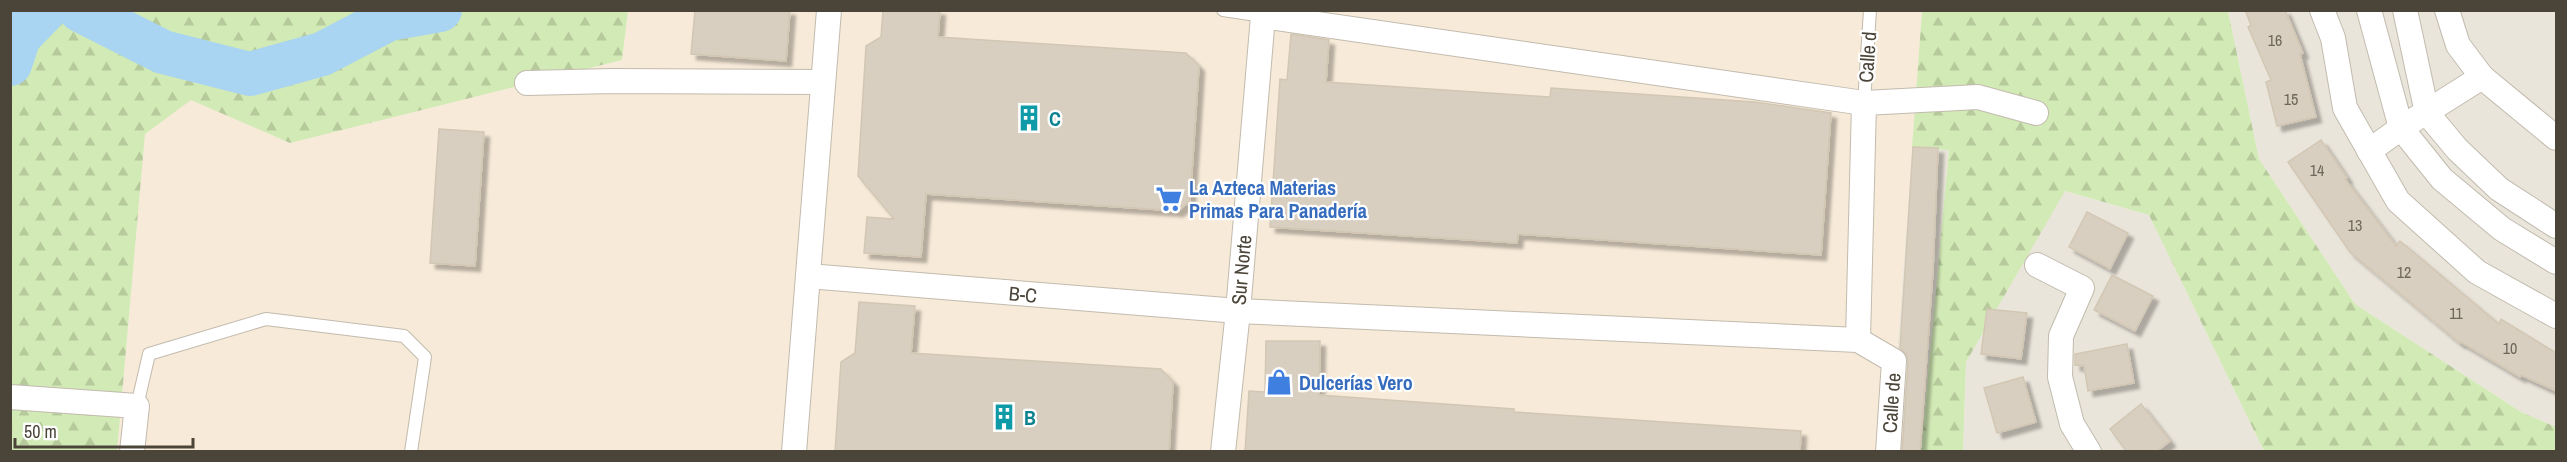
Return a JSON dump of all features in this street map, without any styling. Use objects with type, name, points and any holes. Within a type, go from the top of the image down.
[{"type":"street","points":[[794,452],[829,10]]},
{"type":"street","points":[[2322,10],[2333,38],[2345,108],[2398,201],[2477,272],[2556,316]]},
{"type":"street","points":[[2369,10],[2401,128],[2442,179],[2502,229],[2556,262]]},
{"type":"street","points":[[2405,10],[2427,113],[2457,149],[2499,189],[2556,226]]},
{"type":"street","points":[[2447,10],[2458,45],[2482,77],[2556,138]]},
{"type":"street","points":[[1263,16],[1864,104],[1978,97],[2036,113]]},
{"type":"street","name":"Sur Norte","points":[[1223,452],[1238,311],[1263,16]]},
{"type":"street","points":[[2369,152],[2401,128],[2482,77]]},
{"type":"street","points":[[527,83],[823,82]]},
{"type":"street","points":[[1858,340],[1864,104]]},
{"type":"street","points":[[2037,265],[2082,288],[2061,336],[2060,377],[2072,424],[2089,452]]},
{"type":"street","name":"B-C","points":[[808,276],[1238,311],[1858,340]]},
{"type":"street","name":"Calle de","points":[[1858,340],[1894,361],[1888,452]]},
{"type":"street","points":[[10,397],[137,406],[132,452]]},
{"type":"lane","points":[[1223,10],[1263,16]]},
{"type":"lane","name":"Calle d","points":[[1864,104],[1870,10]]},
{"type":"lane","points":[[137,406],[149,354],[266,319],[404,336],[425,357],[411,452]]},
{"type":"shaded area","points":[[628,11],[1922,11],[1890,451],[117,452],[145,134],[191,99],[290,143],[622,60]]},
{"type":"shaded area","points":[[2228,11],[2556,11],[2556,427],[2521,412],[2355,304],[2259,159]]},
{"type":"shaded area","points":[[1912,147],[1949,150],[1921,451],[1890,452]]},
{"type":"shaded area","points":[[2064,191],[2149,215],[2264,451],[1963,452],[1966,362]]},
{"type":"green space","points":[[10,11],[628,11],[622,60],[290,143],[191,100],[145,134],[117,452],[11,451]]},
{"type":"green space","points":[[1922,11],[2228,11],[2259,159],[2355,304],[2521,412],[2556,427],[2556,451],[2264,451],[2149,215],[2065,191],[1966,362],[1963,451],[1921,451],[1949,150],[1912,147]]},
{"type":"building","points":[[695,10],[790,10],[786,61],[691,54]]},
{"type":"building","name":"C","points":[[883,10],[940,10],[938,37],[1186,53],[1199,66],[1190,201],[1178,211],[926,194],[921,257],[864,253],[867,217],[894,219],[858,176],[866,46],[881,37]]},
{"type":"building","points":[[2245,10],[2285,10],[2303,53],[2300,54],[2316,117],[2277,126],[2266,82],[2271,80],[2248,27],[2251,25]]},
{"type":"building","points":[[1291,34],[1329,40],[1326,82],[1550,97],[1551,88],[1755,102],[1831,113],[1821,255],[1518,234],[1517,243],[1270,227],[1280,79],[1287,80]]},
{"type":"building","points":[[439,129],[484,132],[475,266],[430,263]]},
{"type":"building","points":[[2321,140],[2347,178],[2345,179],[2396,246],[2400,241],[2499,324],[2501,319],[2556,353],[2556,391],[2521,375],[2520,377],[2460,343],[2350,252],[2288,162]]},
{"type":"building","points":[[1913,147],[1938,148],[1933,270],[1920,452],[1902,452],[1908,362],[1906,354],[1900,348]]},
{"type":"building","points":[[2087,212],[2128,233],[2110,269],[2069,247]]},
{"type":"building","points":[[2112,275],[2153,296],[2135,331],[2094,310]]},
{"type":"building","name":"B","points":[[859,302],[915,306],[911,353],[1161,369],[1173,382],[1169,452],[835,452],[841,362],[855,353]]},
{"type":"building","points":[[1987,309],[2027,313],[2021,359],[1981,354]]},
{"type":"building","points":[[1266,341],[1320,341],[1319,395],[1514,409],[1514,412],[1801,431],[1800,452],[1245,452],[1249,391],[1265,392]]},
{"type":"building","points":[[2127,344],[2134,383],[2088,391],[2084,366],[2075,365],[2075,354]]},
{"type":"building","points":[[2023,377],[2036,422],[1997,433],[1984,388]]},
{"type":"building","points":[[2141,404],[2170,441],[2156,452],[2127,452],[2110,429]]},
{"type":"waterway","points":[[10,64],[19,37],[45,10]]},
{"type":"waterway","points":[[80,10],[163,52],[250,74],[322,54],[389,19],[440,10]]},
{"type":"place","name":"C","points":[[1029,118]]},
{"type":"place","name":"La Azteca Materias Primas Para Panadería","points":[[1169,199]]},
{"type":"place","name":"Dulcerías Vero","points":[[1279,382]]},
{"type":"place","name":"B","points":[[1004,417]]}]
